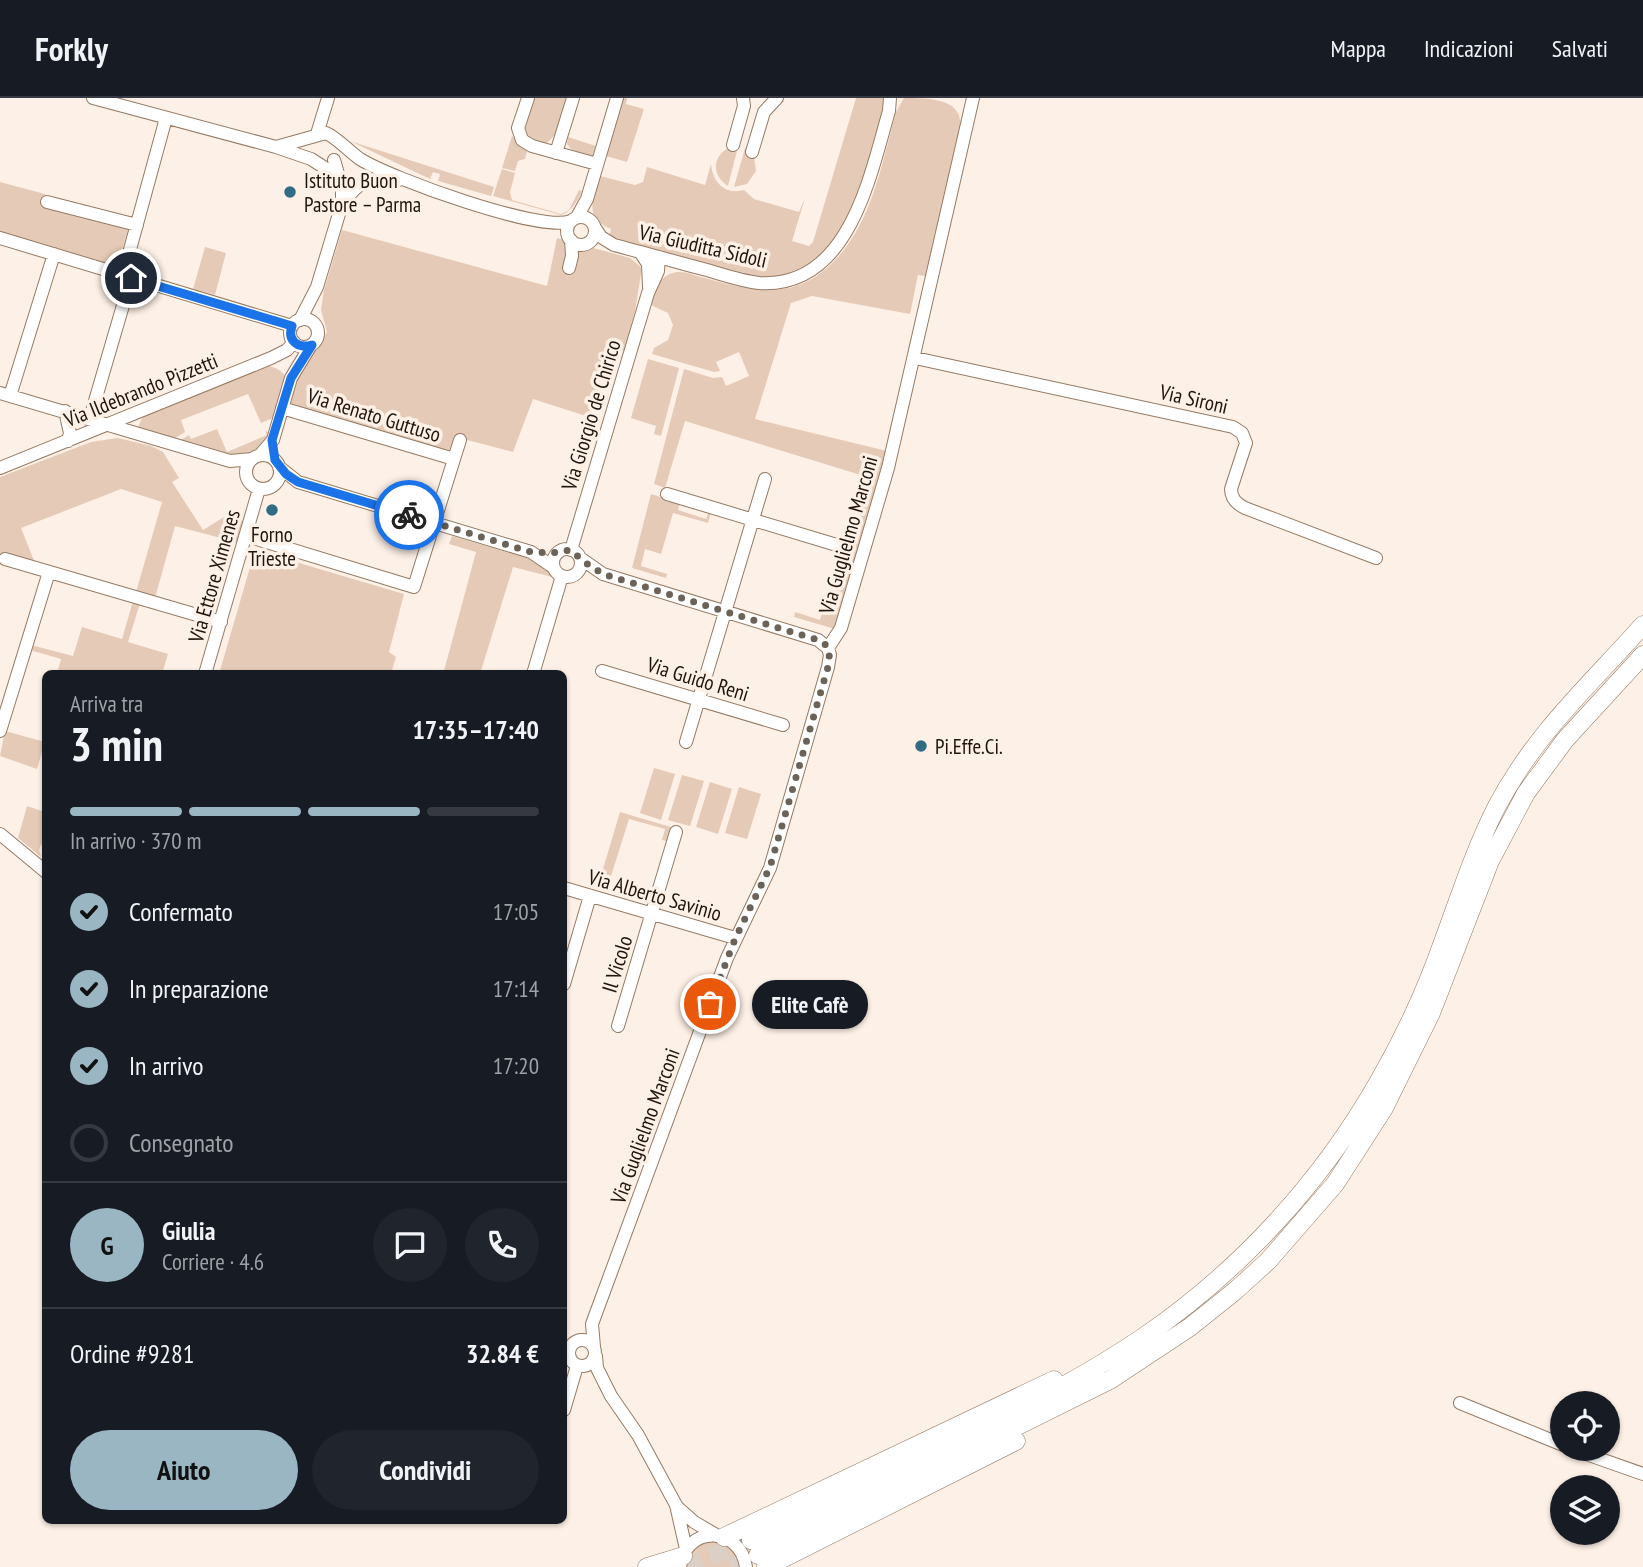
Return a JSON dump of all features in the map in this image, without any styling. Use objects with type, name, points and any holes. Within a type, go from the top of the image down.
[{"type":"highway","points":[[755,1557],[864,1487],[1068,1384],[1142,1338],[1217,1279],[1291,1205],[1360,1114],[1385,1072],[1415,1013],[1476,853],[1505,792],[1559,714],[1643,625]]},
{"type":"highway","points":[[755,1557],[1110,1380],[1191,1327],[1262,1267],[1329,1192],[1360,1149],[1384,1108],[1431,1013],[1486,869],[1526,793],[1559,747],[1643,655]]},
{"type":"highway","points":[[721,1537],[1076,1370],[1217,1279]]},
{"type":"highway","points":[[647,1567],[683,1557]]},
{"type":"street","name":"Via Giuditta Sidoli","points":[[93,98],[276,147],[315,161],[360,159]]},
{"type":"street","points":[[527,98],[519,128],[520,138],[529,145],[597,164]]},
{"type":"street","points":[[556,153],[573,98]]},
{"type":"street","points":[[570,263],[576,233],[617,98]]},
{"type":"street","points":[[733,145],[744,106],[743,98]]},
{"type":"street","points":[[752,152],[764,112],[777,98]]},
{"type":"street","name":"Via Giuditta Sidoli","points":[[276,147],[326,133],[360,159],[437,194],[746,281],[766,283],[791,279],[816,265],[839,242],[856,215],[889,105],[896,98]]},
{"type":"street","name":"Via Guglielmo Marconi","points":[[612,1397],[597,1368],[593,1323],[735,939],[770,867],[828,667],[828,648],[841,628],[888,468],[973,98]]},
{"type":"street","points":[[327,100],[315,136],[308,145],[315,161],[339,177]]},
{"type":"street","points":[[291,378],[318,334],[314,323],[317,287],[341,206],[343,190],[335,159],[337,141],[327,100]]},
{"type":"street","points":[[90,418],[166,118]]},
{"type":"street","name":"Via Giuditta Sidoli","points":[[341,206],[352,189],[363,182],[386,178],[416,184]]},
{"type":"street","points":[[576,233],[594,236],[587,199]]},
{"type":"street","points":[[47,202],[137,225]]},
{"type":"street","name":"Via Giuditta Sidoli","points":[[576,233],[585,217],[601,237],[614,245]]},
{"type":"street","points":[[0,238],[296,323],[307,319],[314,323]]},
{"type":"street","name":"Via Giorgio de Chirico","points":[[570,553],[649,290],[648,264],[640,252]]},
{"type":"street","points":[[54,254],[5,394],[230,461],[268,456],[298,482]]},
{"type":"street","points":[[649,290],[652,270],[659,257]]},
{"type":"street","points":[[649,290],[664,271],[684,264]]},
{"type":"street","points":[[312,345],[304,347],[294,342],[290,336],[317,287]]},
{"type":"street","points":[[246,476],[247,466],[272,440],[291,378],[294,342]]},
{"type":"street","name":"Via Ildebrando Pizzetti","points":[[0,468],[271,358],[287,351],[294,342]]},
{"type":"street","points":[[271,358],[278,359],[287,368],[291,378]]},
{"type":"street","name":"Via Sironi","points":[[915,358],[1233,427],[1242,433],[1246,443],[1231,487],[1231,495],[1236,502],[1376,558]]},
{"type":"street","points":[[134,432],[135,417],[145,408]]},
{"type":"street","name":"Via Renato Guttuso","points":[[282,408],[454,459]]},
{"type":"street","points":[[65,411],[70,433],[68,441]]},
{"type":"street","points":[[272,440],[280,477],[274,486]]},
{"type":"street","points":[[247,536],[414,587],[460,440]]},
{"type":"street","points":[[230,461],[246,476],[250,485],[259,489],[280,483],[298,482],[531,552],[570,553],[603,574]]},
{"type":"street","points":[[686,742],[765,480]]},
{"type":"street","name":"Via Ettore Ximenes","points":[[206,670],[259,489]]},
{"type":"street","points":[[667,494],[840,546]]},
{"type":"street","points":[[531,552],[563,573],[603,574],[818,640],[828,648]]},
{"type":"street","points":[[563,573],[580,568],[570,553]]},
{"type":"street","points":[[563,573],[553,560],[570,553]]},
{"type":"street","points":[[5,559],[221,622]]},
{"type":"street","points":[[0,731],[49,572]]},
{"type":"street","points":[[534,670],[563,573]]},
{"type":"street","name":"Via Guido Reni","points":[[602,671],[783,725]]},
{"type":"street","name":"Il Vicolo","points":[[618,1026],[676,832]]},
{"type":"street","points":[[0,834],[42,869]]},
{"type":"street","name":"Via Alberto Savinio","points":[[567,889],[735,939]]},
{"type":"street","points":[[567,974],[590,896]]},
{"type":"street","name":"Via Guglielmo Marconi","points":[[573,1340],[593,1323]]},
{"type":"street","points":[[573,1361],[589,1365],[595,1352],[588,1341],[573,1340],[569,1351],[573,1361],[612,1397],[638,1436],[676,1505],[694,1522],[755,1557]]},
{"type":"street","points":[[567,1394],[573,1361]]},
{"type":"street","points":[[1460,1403],[1550,1441]]},
{"type":"street","points":[[1606,1461],[1643,1474]]},
{"type":"street","points":[[676,1505],[683,1557]]},
{"type":"street","points":[[683,1557],[698,1539],[705,1536],[721,1537]]},
{"type":"shaded area","points":[[532,98],[566,98],[555,135],[547,143],[530,140],[524,134]]},
{"type":"shaded area","points":[[623,98],[627,98],[626,104],[644,109],[627,162],[606,156]]},
{"type":"shaded area","points":[[856,98],[887,98],[856,204],[834,241],[813,262],[787,275],[758,278],[609,238],[611,229],[596,219],[593,213],[593,200],[600,176],[635,185],[643,182],[647,167],[705,185],[711,164],[717,182],[731,191],[744,190],[754,199],[799,212],[805,198],[792,241],[809,246],[813,242]]},
{"type":"shaded area","points":[[904,98],[943,102],[951,105],[960,118],[930,277],[918,275],[910,314],[812,296],[791,303],[755,419],[887,451],[835,629],[794,617],[795,612],[820,620],[864,476],[685,421],[665,488],[654,484],[684,369],[713,378],[722,377],[726,386],[749,376],[739,352],[716,362],[720,371],[714,372],[652,354],[654,348],[668,340],[673,325],[668,313],[651,305],[659,283],[666,276],[678,272],[741,287],[777,290],[811,280],[827,268],[843,251],[863,219],[876,184],[896,112]]},
{"type":"shaded area","points":[[512,136],[527,151],[525,159],[518,161],[515,171],[502,168]]},
{"type":"shaded area","points":[[568,137],[596,146],[592,156],[572,150],[567,144]]},
{"type":"shaded area","points":[[350,141],[494,187],[491,196],[438,181],[440,174],[433,172],[430,179]]},
{"type":"shaded area","points":[[730,147],[738,147],[728,186],[719,177],[716,166],[720,155]]},
{"type":"shaded area","points":[[745,148],[754,157],[756,171],[747,184],[734,187]]},
{"type":"shaded area","points":[[502,169],[515,173],[510,192],[512,200],[561,214],[569,210],[561,215],[493,196]]},
{"type":"shaded area","points":[[0,182],[45,194],[42,203],[129,227],[116,269],[0,235]]},
{"type":"shaded area","points":[[579,190],[582,191],[569,210]]},
{"type":"shaded area","points":[[342,230],[547,286],[557,238],[630,258],[642,268],[635,311],[624,351],[610,346],[589,417],[533,399],[513,452],[456,437],[451,454],[289,405],[298,376],[327,332],[321,310],[324,290]]},
{"type":"shaded area","points":[[205,247],[226,253],[215,295],[193,289]]},
{"type":"shaded area","points":[[648,359],[679,368],[661,436],[654,434],[656,426],[631,418]]},
{"type":"shaded area","points":[[264,365],[278,369],[287,380],[273,418],[261,423],[248,394],[181,420],[185,432],[175,438],[138,427],[144,414]]},
{"type":"shaded area","points":[[217,429],[227,452],[267,435],[265,431],[270,433],[261,450],[254,451],[246,458],[181,440],[189,435],[191,439]]},
{"type":"shaded area","points":[[118,438],[151,446],[163,452],[179,478],[172,482],[203,530],[232,515],[246,523],[240,543],[175,526],[155,598],[136,592],[162,502],[121,489],[21,528],[35,563],[0,553],[0,477],[91,442]]},
{"type":"shaded area","points":[[651,494],[680,503],[678,510],[706,519],[709,511],[711,512],[708,523],[673,513],[661,554],[645,549],[641,566],[667,574],[666,578],[632,568]]},
{"type":"shaded area","points":[[452,536],[547,564],[552,577],[513,567],[481,670],[444,670],[476,552],[449,544]]},
{"type":"shaded area","points":[[255,550],[404,594],[389,652],[396,657],[392,670],[220,670]]},
{"type":"shaded area","points":[[133,601],[140,603],[128,642],[168,654],[163,670],[58,670],[61,659],[30,650],[31,645],[73,656],[82,627],[122,639]]},
{"type":"shaded area","points":[[5,731],[42,741],[37,769],[0,756]]},
{"type":"shaded area","points":[[654,768],[675,774],[661,820],[640,813]]},
{"type":"shaded area","points":[[682,775],[704,781],[690,826],[668,820]]},
{"type":"shaded area","points":[[710,782],[732,789],[718,834],[696,827]]},
{"type":"shaded area","points":[[739,787],[761,794],[747,839],[725,833]]},
{"type":"shaded area","points":[[27,806],[42,811],[42,844],[39,850],[41,857],[18,838]]},
{"type":"shaded area","points":[[620,812],[674,828],[670,842],[662,840],[665,829],[629,819],[606,892],[597,889]]},
{"type":"shaded area","points":[[713,1541],[731,1550],[741,1567],[685,1567],[694,1549]]},
{"type":"tunnel","points":[[685,1567],[751,1540]]},
{"type":"tunnel","points":[[731,1567],[758,1555]]},
{"type":"way so far","points":[[409,515],[531,552],[570,550],[603,574],[822,641],[830,651],[828,667],[770,867],[735,939],[710,1004]]},
{"type":"place","name":"Istituto Buon Pastore – Parma","points":[[290,192]]},
{"type":"place","name":"Forno Trieste","points":[[272,510]]},
{"type":"place","name":"Pi.Effe.Ci.","points":[[921,746]]},
{"type":"place","name":"Elite Cafè","points":[[710,1004]]},
{"type":"route","points":[[131,278],[292,326],[290,336],[296,345],[312,345],[291,378],[272,440],[275,460],[279,467],[298,482],[409,515]]}]
